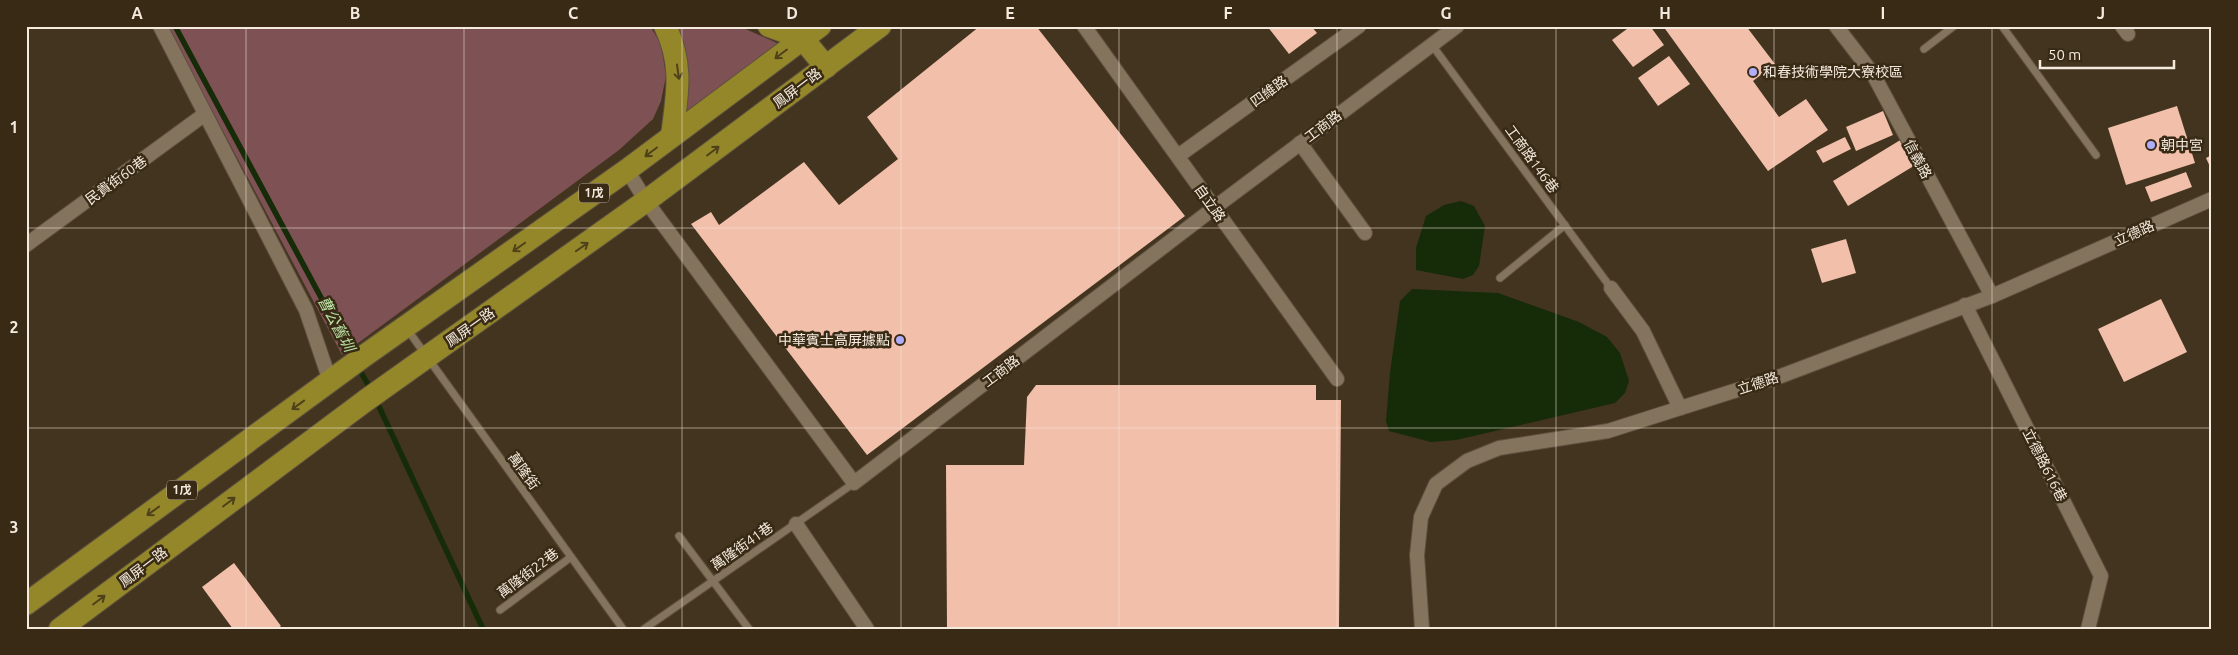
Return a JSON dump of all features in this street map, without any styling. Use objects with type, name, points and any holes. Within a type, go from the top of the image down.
[{"type":"main road","points":[[664,26],[674,44],[679,80],[672,136]]},
{"type":"main road","points":[[769,26],[815,30],[835,60]]},
{"type":"main road","name":"鳳屏一路","points":[[60,629],[356,407],[646,201],[880,26]]},
{"type":"main road","name":"1戊","points":[[26,604],[364,356],[626,170],[815,30]]},
{"type":"street","points":[[160,26],[306,310],[334,378]]},
{"type":"street","name":"自立路","points":[[1084,26],[1337,380]]},
{"type":"street","name":"四維路","points":[[1178,156],[1359,26]]},
{"type":"street","name":"工商路","points":[[854,483],[1214,208],[1457,26]]},
{"type":"street","name":"信義路","points":[[1836,26],[1873,74],[1992,296]]},
{"type":"street","name":"民貴街60巷","points":[[26,245],[205,114]]},
{"type":"street","points":[[1300,143],[1365,233]]},
{"type":"street","points":[[626,170],[646,201],[854,483]]},
{"type":"street","name":"立德路","points":[[1422,629],[1417,555],[1421,517],[1436,484],[1466,461],[1500,448],[1608,431],[1781,376],[1992,296],[2212,199]]},
{"type":"street","points":[[1611,288],[1643,331],[1680,408]]},
{"type":"street","name":"立德路616巷","points":[[1965,305],[2101,576],[2088,629]]},
{"type":"street","points":[[796,524],[868,629]]},
{"type":"lane","points":[[2002,26],[2096,155]]},
{"type":"lane","points":[[1924,49],[1950,27]]},
{"type":"lane","name":"工商路146巷","points":[[1432,45],[1611,288]]},
{"type":"lane","points":[[1500,278],[1564,225]]},
{"type":"lane","name":"萬隆街","points":[[405,327],[623,629]]},
{"type":"lane","name":"萬隆街41巷","points":[[644,629],[854,483]]},
{"type":"lane","points":[[679,536],[749,629]]},
{"type":"lane","name":"萬隆街22巷","points":[[500,610],[570,557]]},
{"type":"shaded area","points":[[167,26],[650,26],[661,44],[666,76],[661,101],[653,119],[619,150],[342,355]]},
{"type":"shaded area","points":[[676,26],[739,26],[779,44],[683,117]]},
{"type":"shaded area","points":[[1461,201],[1474,206],[1485,226],[1479,266],[1473,275],[1463,279],[1416,270],[1416,248],[1426,216],[1444,205]]},
{"type":"shaded area","points":[[1412,289],[1498,293],[1579,322],[1607,337],[1620,353],[1629,381],[1625,393],[1615,403],[1456,440],[1431,442],[1389,431],[1386,421],[1390,373],[1400,301]]},
{"type":"building","name":"中華賓士高屏據點","points":[[980,26],[1036,26],[1185,216],[867,455],[691,224],[711,212],[719,225],[804,162],[839,205],[898,159],[867,117]]},
{"type":"building","points":[[1267,26],[1311,26],[1317,33],[1289,54]]},
{"type":"building","points":[[1631,26],[1650,26],[1664,45],[1633,67],[1612,40]]},
{"type":"building","name":"和春技術學院大寮校區","points":[[1663,26],[1710,26],[1711,28],[1714,26],[1746,26],[1775,64],[1753,81],[1779,117],[1806,99],[1828,130],[1768,171]]},
{"type":"building","points":[[1669,56],[1690,84],[1658,106],[1638,78]]},
{"type":"building","name":"朝中宮","points":[[2177,106],[2195,163],[2126,185],[2108,128]]},
{"type":"building","points":[[1883,111],[1893,135],[1856,151],[1846,127]]},
{"type":"building","points":[[1845,137],[1851,149],[1823,163],[1816,151]]},
{"type":"building","points":[[1902,139],[1917,164],[1848,206],[1833,181]]},
{"type":"building","points":[[2212,155],[2212,171],[2206,158]]},
{"type":"building","points":[[2186,172],[2192,187],[2151,202],[2145,187]]},
{"type":"building","points":[[1846,239],[1856,273],[1822,283],[1811,249]]},
{"type":"building","points":[[2161,299],[2187,352],[2124,382],[2098,329]]},
{"type":"building","points":[[1036,385],[1316,385],[1316,400],[1341,400],[1339,629],[947,629],[946,465],[1024,465],[1027,397]]},
{"type":"building","points":[[234,563],[281,626],[277,629],[233,629],[202,587]]},
{"type":"waterway","name":"曹公舊圳","points":[[175,26],[353,357]]},
{"type":"waterway","name":"曹公舊圳","points":[[357,365],[371,390]]},
{"type":"waterway","name":"曹公舊圳","points":[[375,398],[483,629]]},
{"type":"place","name":"和春技術學院大寮校區","points":[[1753,72]]},
{"type":"place","name":"朝中宮","points":[[2151,145]]},
{"type":"place","name":"中華賓士高屏據點","points":[[900,340]]}]
